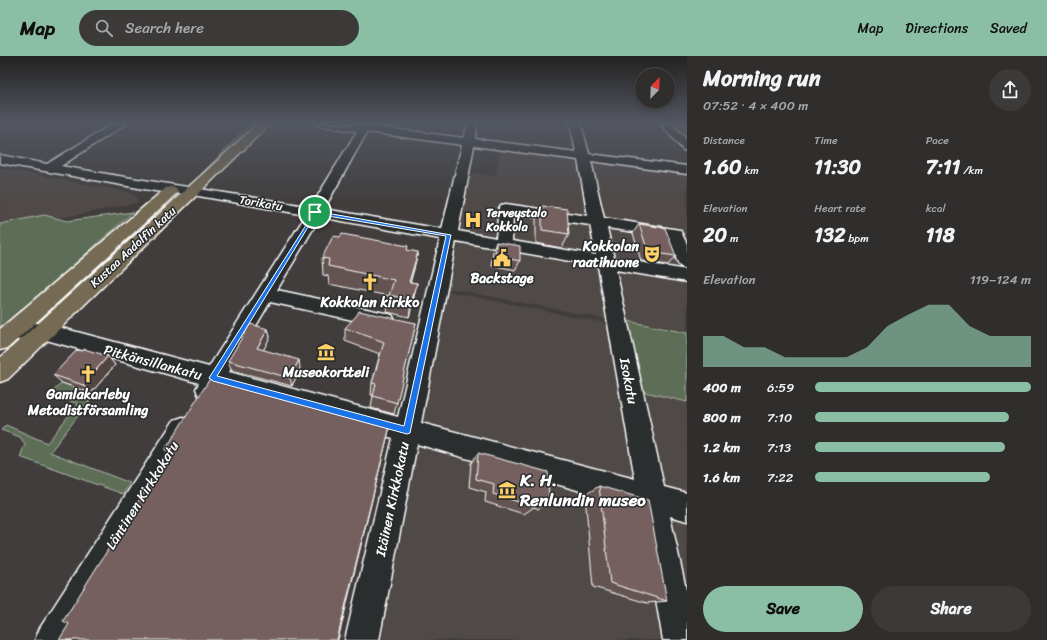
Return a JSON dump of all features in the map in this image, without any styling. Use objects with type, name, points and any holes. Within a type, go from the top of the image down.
[{"type":"main road","name":"Kustaa Aadolfin katu","points":[[0,372],[191,183],[231,150]]},
{"type":"main road","name":"Kustaa Aadolfin katu","points":[[6,337],[173,189]]},
{"type":"street","points":[[49,168],[77,150]]},
{"type":"street","name":"Läntinen Kirkkokatu","points":[[52,640],[315,212],[350,150]]},
{"type":"street","name":"Itäinen Kirkkokatu","points":[[362,640],[407,430],[414,326],[449,235],[467,150]]},
{"type":"street","points":[[532,150],[687,170]]},
{"type":"street","name":"Isokatu","points":[[582,150],[606,262],[680,640]]},
{"type":"street","name":"Torikatu","points":[[0,158],[155,187],[173,189],[191,183],[315,212],[687,276]]},
{"type":"street","points":[[504,245],[506,208],[674,233],[687,263]]},
{"type":"street","points":[[264,294],[414,326]]},
{"type":"street","name":"Pitkänsillankatu","points":[[6,337],[43,331],[687,507]]},
{"type":"shaded area","points":[[500,150],[518,150],[578,158],[598,256],[455,231],[466,172],[496,177]]},
{"type":"shaded area","points":[[589,159],[687,172],[687,272],[610,259]]},
{"type":"shaded area","points":[[0,168],[131,193],[138,199],[137,203],[0,230]]},
{"type":"shaded area","points":[[456,241],[599,266],[610,320],[447,288]]},
{"type":"shaded area","points":[[615,269],[687,282],[687,333],[627,321]]},
{"type":"shaded area","points":[[446,291],[611,324],[640,480],[421,423]]},
{"type":"shaded area","points":[[641,391],[687,402],[687,492],[662,486]]},
{"type":"shaded area","points":[[417,445],[642,508],[665,640],[379,640]]},
{"type":"shaded area","points":[[667,515],[687,521],[687,606]]},
{"type":"green space","points":[[224,150],[232,150],[208,172],[201,174]]},
{"type":"green space","points":[[133,212],[0,330],[0,224],[44,215],[67,221]]},
{"type":"green space","points":[[150,216],[153,217],[48,317],[42,315]]},
{"type":"green space","points":[[627,321],[687,333],[687,402],[641,391]]},
{"type":"green space","points":[[62,383],[95,394],[50,452],[130,483],[123,494],[20,457],[25,444],[20,437],[1,430],[6,425],[47,443],[78,404],[50,394]]},
{"type":"building","points":[[542,206],[567,209],[569,234],[542,230]]},
{"type":"building","points":[[639,224],[665,228],[676,256],[648,252]]},
{"type":"building","points":[[342,234],[408,246],[407,250],[418,252],[409,282],[417,283],[412,300],[389,295],[394,280],[328,266],[329,259],[322,258],[333,236],[340,237]]},
{"type":"building","points":[[496,242],[520,246],[520,261],[495,256]]},
{"type":"building","points":[[359,311],[416,323],[397,403],[373,396],[376,384],[372,383],[384,342],[345,328]]},
{"type":"building","points":[[250,324],[268,329],[257,348],[299,360],[290,378],[228,361]]},
{"type":"building","points":[[84,349],[108,356],[83,385],[53,375],[77,350],[83,351]]},
{"type":"building","points":[[211,377],[390,426],[337,640],[59,640],[69,624],[63,621],[170,451],[165,450]]},
{"type":"building","points":[[478,453],[548,472],[549,501],[535,497],[535,507],[493,494],[494,484],[476,479]]},
{"type":"building","points":[[599,486],[648,500],[667,601],[610,583]]},
{"type":"place","name":"Terveystalo Kokkola","points":[[473,220]]},
{"type":"place","name":"Kokkolan raatihuone","points":[[652,254]]},
{"type":"place","name":"Backstage","points":[[502,258]]},
{"type":"place","name":"Kokkolan kirkko","points":[[370,282]]},
{"type":"place","name":"Museokortteli","points":[[326,352]]},
{"type":"place","name":"Gamlakarleby Metodistförsamling","points":[[88,374]]},
{"type":"place","name":"K. H. Renlundin museo","points":[[507,490]]},
{"type":"route","points":[[315,212],[449,235],[407,430],[213,378],[315,212]]}]
